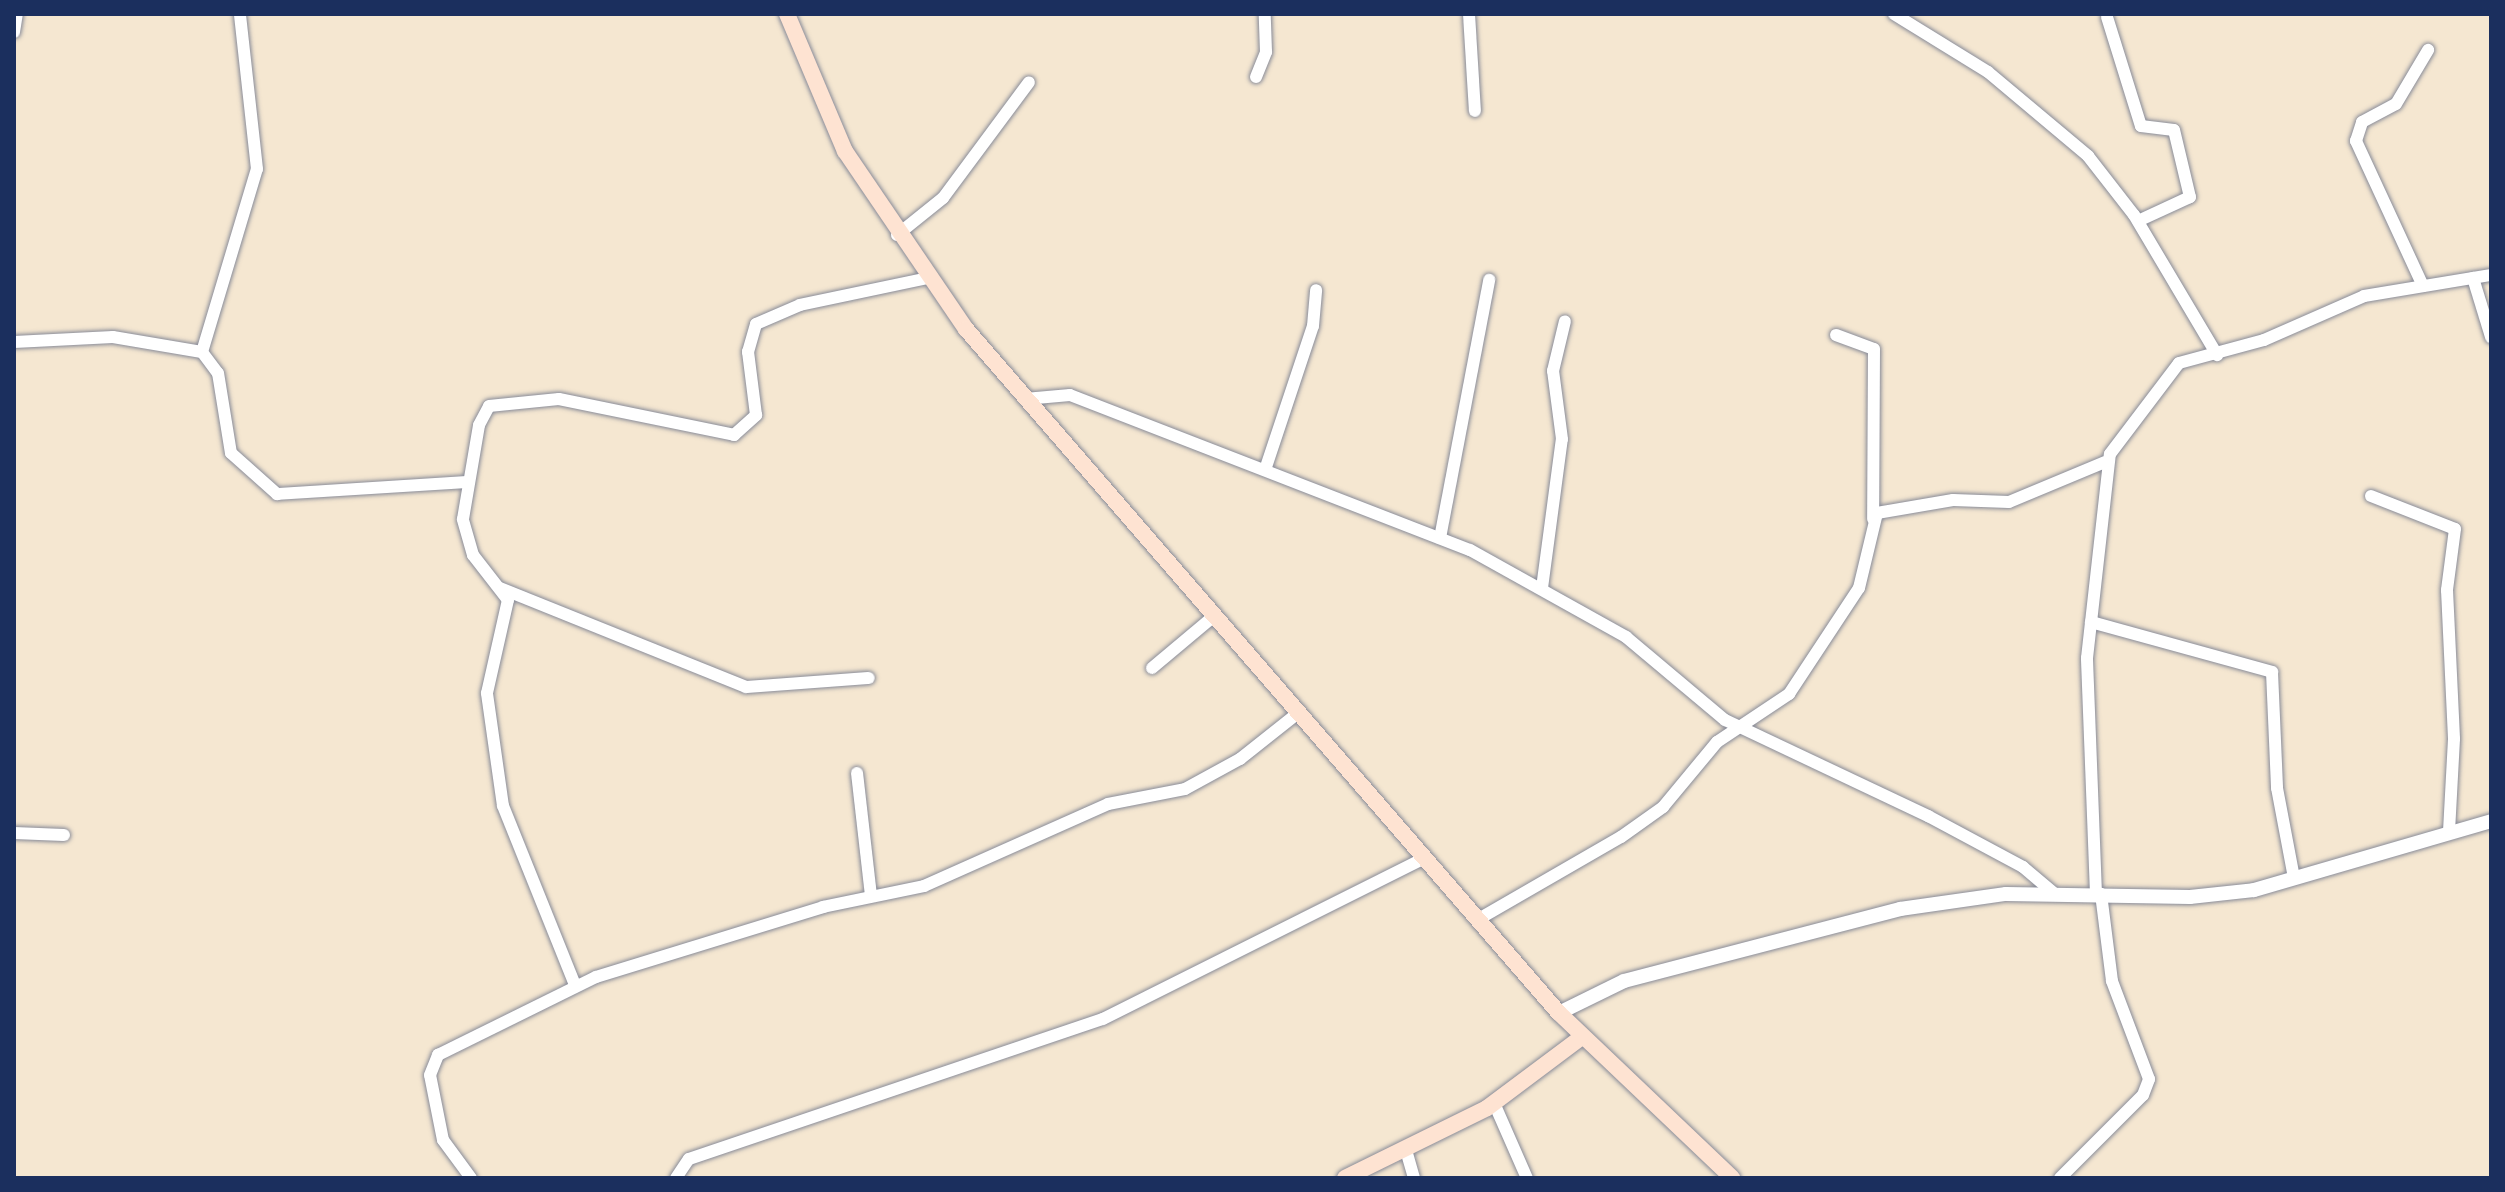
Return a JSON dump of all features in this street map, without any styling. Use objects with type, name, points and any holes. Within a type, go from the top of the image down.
[{"type":"main road","points":[[787,14],[845,151],[897,235],[928,278],[1025,399],[1559,1013],[1732,1178]]},
{"type":"main road","points":[[1345,1178],[1406,1150],[1494,1103],[1582,1037]]},
{"type":"street","points":[[14,32],[17,14]]},
{"type":"street","points":[[202,352],[256,183],[240,14]]},
{"type":"street","points":[[1256,77],[1266,52],[1265,14]]},
{"type":"street","points":[[1469,14],[1475,111]]},
{"type":"street","points":[[1894,14],[1988,72],[2071,141],[2138,221],[2217,355]]},
{"type":"street","points":[[2107,17],[2141,126],[2174,130],[2190,197],[2138,221]]},
{"type":"street","points":[[2423,286],[2356,141],[2362,122],[2396,104],[2428,50]]},
{"type":"street","points":[[897,235],[943,198],[1029,82]]},
{"type":"street","points":[[2060,1178],[2143,1095],[2149,1079],[2112,981],[2098,894],[2086,703],[2105,462],[2172,369],[2217,355],[2364,296],[2491,275]]},
{"type":"street","points":[[575,985],[507,828],[487,693],[508,607],[499,587],[466,537],[469,482],[484,415],[489,406],[511,400],[559,399],[703,430],[747,430],[756,415],[748,352],[756,324],[800,305],[928,278]]},
{"type":"street","points":[[2473,278],[2491,337]]},
{"type":"street","points":[[1440,538],[1489,280]]},
{"type":"street","points":[[1265,470],[1313,326],[1316,290]]},
{"type":"street","points":[[1542,588],[1562,439],[1553,371],[1565,321]]},
{"type":"street","points":[[1477,920],[1663,807],[1737,727],[1789,694],[1859,588],[1873,519],[1874,349],[1836,335]]},
{"type":"street","points":[[14,342],[113,337],[202,352],[218,373],[231,453],[277,494],[469,482]]},
{"type":"street","points":[[1025,399],[1070,395],[1440,538],[1542,588],[1626,637],[1737,727],[1928,816],[2023,867],[2055,894]]},
{"type":"street","points":[[1873,519],[1935,502],[2009,502],[2105,462]]},
{"type":"street","points":[[2371,496],[2455,529],[2447,590],[2454,739],[2449,832]]},
{"type":"street","points":[[499,587],[746,687],[869,678]]},
{"type":"street","points":[[1152,668],[1214,616]]},
{"type":"street","points":[[2091,622],[2272,672],[2277,788],[2294,878]]},
{"type":"street","points":[[471,1178],[443,1140],[432,1062],[575,985],[871,896],[924,886],[1108,804],[1185,789],[1240,759],[1298,713]]},
{"type":"street","points":[[857,773],[871,896]]},
{"type":"street","points":[[1559,1013],[1624,981],[1900,909],[2055,894],[2190,897],[2294,878],[2491,821]]},
{"type":"street","points":[[14,833],[64,835]]},
{"type":"street","points":[[676,1178],[689,1159],[1103,1019],[1424,858]]},
{"type":"street","points":[[1494,1103],[1527,1178]]},
{"type":"street","points":[[1406,1150],[1414,1178]]}]
